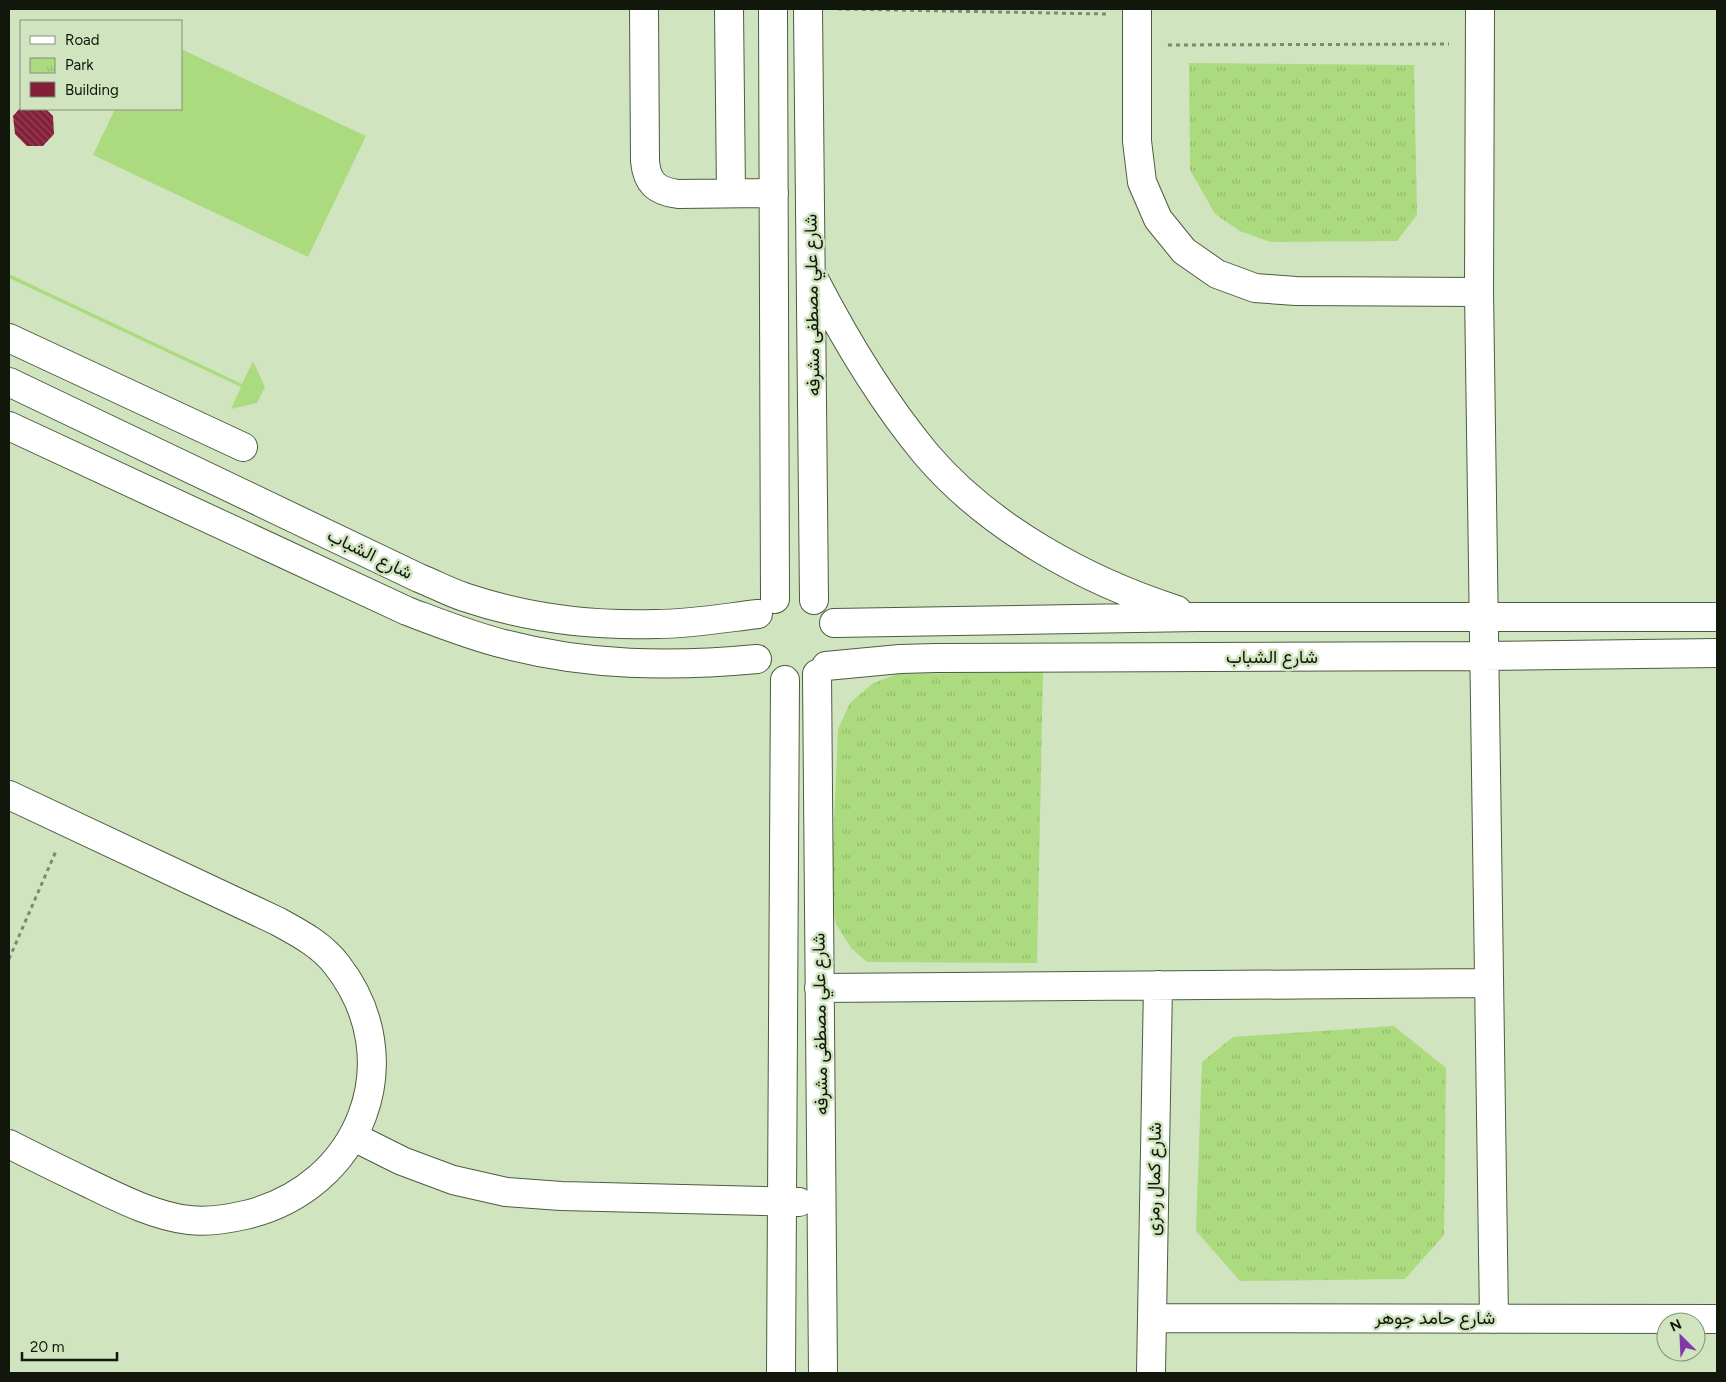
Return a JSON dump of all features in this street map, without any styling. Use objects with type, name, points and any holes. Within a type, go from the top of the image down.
[{"type":"street","points":[[644,9],[646,174],[654,185],[664,192],[678,194],[774,193]]},
{"type":"street","points":[[729,9],[731,193]]},
{"type":"street","name":"شارع علي مصطفى مشرفه","points":[[767,607],[774,193],[773,9]]},
{"type":"street","name":"شارع علي مصطفى مشرفه","points":[[808,9],[814,600]]},
{"type":"street","points":[[1480,9],[1479,292],[1494,1318]]},
{"type":"street","points":[[1137,12],[1137,141],[1142,182],[1158,219],[1184,251],[1217,274],[1256,288],[1296,291],[1479,292]]},
{"type":"street","points":[[812,275],[836,322],[894,412],[927,455],[964,492],[1007,527],[1090,575],[1147,600],[1197,617]]},
{"type":"street","points":[[9,338],[243,447]]},
{"type":"street","name":"شارع الشباب","points":[[9,382],[418,578],[464,597],[511,610],[560,620],[608,624],[658,624],[767,607]]},
{"type":"street","name":"شارع الشباب","points":[[9,426],[407,611],[454,629],[503,644],[552,655],[603,662],[654,665],[704,664],[757,659]]},
{"type":"street","points":[[795,595],[805,596],[814,600],[823,606],[834,623],[836,645],[832,656],[822,670],[801,680],[785,680],[773,676],[764,669],[752,648],[753,625],[767,607],[795,595]]},
{"type":"street","points":[[834,623],[1197,617],[1717,617]]},
{"type":"street","name":"شارع الشباب","points":[[822,670],[881,660],[936,658],[1484,656],[1717,653]]},
{"type":"street","name":"شارع علي مصطفى مشرفه","points":[[822,670],[819,988],[823,1373]]},
{"type":"street","name":"شارع علي مصطفى مشرفه","points":[[781,1373],[785,680]]},
{"type":"street","points":[[9,795],[277,921],[309,939],[336,963],[357,995],[369,1029],[373,1066],[368,1102],[354,1137],[330,1168],[301,1193],[266,1210],[228,1219],[190,1220],[152,1211],[116,1196],[9,1144]]},
{"type":"street","points":[[819,988],[1489,983]]},
{"type":"street","name":"شارع كمال رمزى","points":[[1151,1373],[1158,985]]},
{"type":"street","points":[[354,1137],[402,1162],[445,1177],[506,1192],[561,1196],[821,1203]]},
{"type":"street","name":"شارع حامد جوهر","points":[[1152,1318],[1717,1319]]},
{"type":"path","points":[[829,9],[1137,12]]},
{"type":"path","points":[[1137,45],[1480,43]]},
{"type":"path","points":[[9,959],[68,823]]},
{"type":"green space","points":[[182,49],[366,136],[308,257],[93,155],[115,110],[182,110]]},
{"type":"green space","points":[[1189,63],[1414,65],[1417,215],[1397,241],[1270,242],[1240,231],[1215,214],[1190,170]]},
{"type":"green space","points":[[9,274],[242,384],[253,361],[265,387],[257,403],[231,409],[241,387],[9,278]]},
{"type":"green space","points":[[1043,672],[1037,963],[867,962],[851,948],[836,924],[831,900],[838,729],[850,703],[872,684],[897,674]]},
{"type":"green space","points":[[1394,1026],[1446,1068],[1444,1235],[1405,1279],[1240,1281],[1196,1231],[1202,1062],[1233,1037]]},
{"type":"building","points":[[20,108],[20,110],[47,110],[53,116],[54,134],[43,146],[27,146],[15,134],[13,116]]}]
